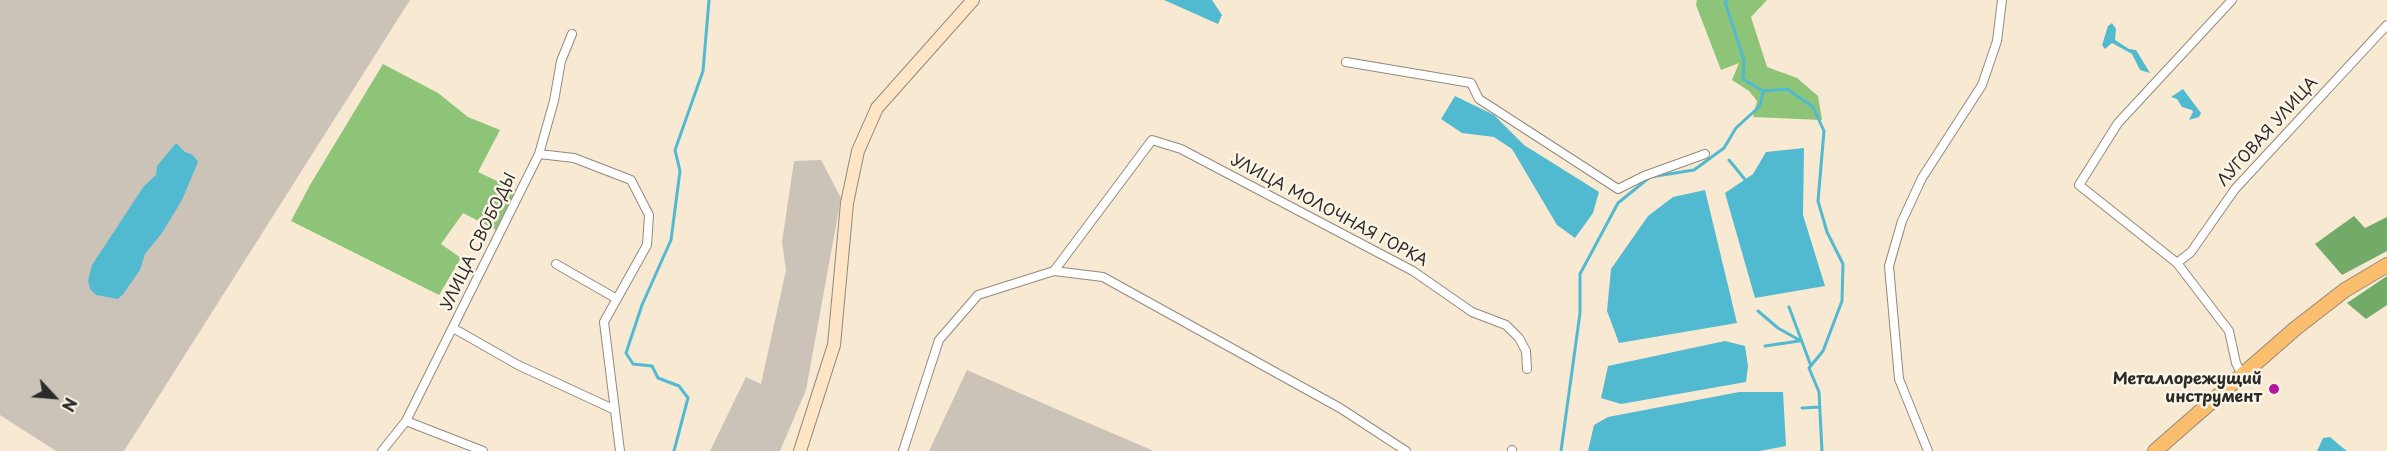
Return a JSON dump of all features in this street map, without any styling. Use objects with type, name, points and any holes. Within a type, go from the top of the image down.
[{"type":"main road","points":[[800,451],[834,345],[847,203],[858,151],[877,108],[973,0]]},
{"type":"main road","points":[[2155,451],[2333,299],[2387,265]]},
{"type":"street","points":[[1928,451],[1899,379],[1889,266],[1902,221],[1922,178],[1982,85],[1997,41],[2002,0]]},
{"type":"street","points":[[2232,0],[2118,123],[2079,185],[2177,263],[2229,331],[2236,363],[2242,375]]},
{"type":"street","name":"ЛУГОВАЯ УЛИЦА","points":[[2177,263],[2191,252],[2235,189],[2387,25]]},
{"type":"street","name":"УЛИЦА СВОБОДЫ","points":[[382,451],[406,420],[539,154],[554,101],[561,61],[572,34]]},
{"type":"street","points":[[1346,62],[1471,83],[1479,99],[1618,189],[1644,176],[1706,153]]},
{"type":"street","name":"УЛИЦА МОЛОЧНАЯ ГОРКА","points":[[1053,271],[1152,140],[1181,149],[1413,270],[1472,312],[1506,325],[1519,338],[1526,351],[1527,369]]},
{"type":"street","points":[[539,154],[574,158],[632,180],[650,216],[647,245],[604,322],[620,451]]},
{"type":"street","points":[[556,264],[617,299]]},
{"type":"street","points":[[903,451],[939,340],[978,295],[1053,271],[1103,277],[1340,408],[1407,451]]},
{"type":"street","points":[[453,328],[518,365],[614,409]]},
{"type":"street","points":[[406,420],[483,451]]},
{"type":"shaded area","points":[[0,0],[410,0],[124,451],[56,451],[0,415]]},
{"type":"shaded area","points":[[821,160],[841,198],[806,390],[780,451],[710,451],[746,377],[761,384],[786,270],[782,242],[794,161]]},
{"type":"shaded area","points":[[967,370],[1063,412],[1154,451],[929,451]]},
{"type":"green space","points":[[1697,0],[1767,0],[1751,17],[1767,67],[1797,78],[1818,96],[1822,120],[1753,117],[1757,101],[1749,91],[1732,80],[1739,63],[1721,70],[1696,5]]},
{"type":"green space","points":[[383,64],[438,93],[468,117],[500,130],[478,172],[516,190],[496,230],[463,213],[441,244],[461,258],[439,295],[291,221],[310,185]]},
{"type":"green space","points":[[2354,216],[2365,228],[2387,217],[2387,251],[2342,275],[2315,244]]},
{"type":"green space","points":[[2387,276],[2387,305],[2366,319],[2347,303]]},
{"type":"water","points":[[1164,0],[1212,0],[1222,15],[1218,24]]},
{"type":"water","points":[[2112,23],[2116,29],[2115,40],[2129,49],[2136,50],[2150,73],[2140,70],[2132,54],[2112,43],[2105,49],[2102,45],[2108,26]]},
{"type":"water","points":[[2183,89],[2201,113],[2199,117],[2189,120],[2192,110],[2182,107],[2177,99],[2171,97]]},
{"type":"water","points":[[1455,96],[1494,115],[1524,145],[1599,192],[1593,213],[1575,238],[1557,225],[1512,149],[1494,137],[1462,133],[1441,119]]},
{"type":"water","points":[[176,143],[185,152],[193,155],[198,162],[182,200],[162,233],[145,254],[140,270],[124,293],[118,299],[96,295],[90,289],[88,281],[92,265],[144,186],[156,175],[157,166]]},
{"type":"water","points":[[1804,148],[1803,215],[1825,286],[1755,298],[1725,193],[1753,174],[1766,152]]},
{"type":"water","points":[[1705,190],[1737,323],[1619,343],[1607,311],[1611,269],[1648,216],[1673,197]]},
{"type":"water","points":[[1725,341],[1745,346],[1748,366],[1746,382],[1621,404],[1601,398],[1608,366]]},
{"type":"water","points":[[1739,392],[1783,392],[1786,446],[1760,451],[1588,451],[1594,425],[1608,417]]},
{"type":"water","points":[[2330,437],[2347,451],[2317,451],[2323,438]]},
{"type":"waterway","points":[[674,451],[688,398],[679,386],[658,378],[652,366],[633,364],[626,353],[642,305],[671,240],[680,171],[675,150],[703,71],[709,0]]},
{"type":"waterway","points":[[1727,0],[1725,2],[1744,60],[1743,79],[1763,91],[1787,89],[1813,107],[1824,131],[1818,201],[1827,232],[1843,264],[1842,301],[1823,351],[1809,368],[1819,392],[1822,451]]},
{"type":"waterway","points":[[1561,451],[1580,313],[1580,274],[1618,203],[1650,177],[1694,170],[1724,148],[1736,128],[1760,106],[1763,91]]},
{"type":"waterway","points":[[1729,160],[1747,182]]},
{"type":"waterway","points":[[1789,307],[1811,366]]},
{"type":"waterway","points":[[1758,311],[1778,328],[1801,341]]},
{"type":"waterway","points":[[1765,346],[1799,341]]},
{"type":"waterway","points":[[1802,408],[1820,407]]},
{"type":"place","name":"Металлорежущий инструмент","points":[[2274,389]]}]
